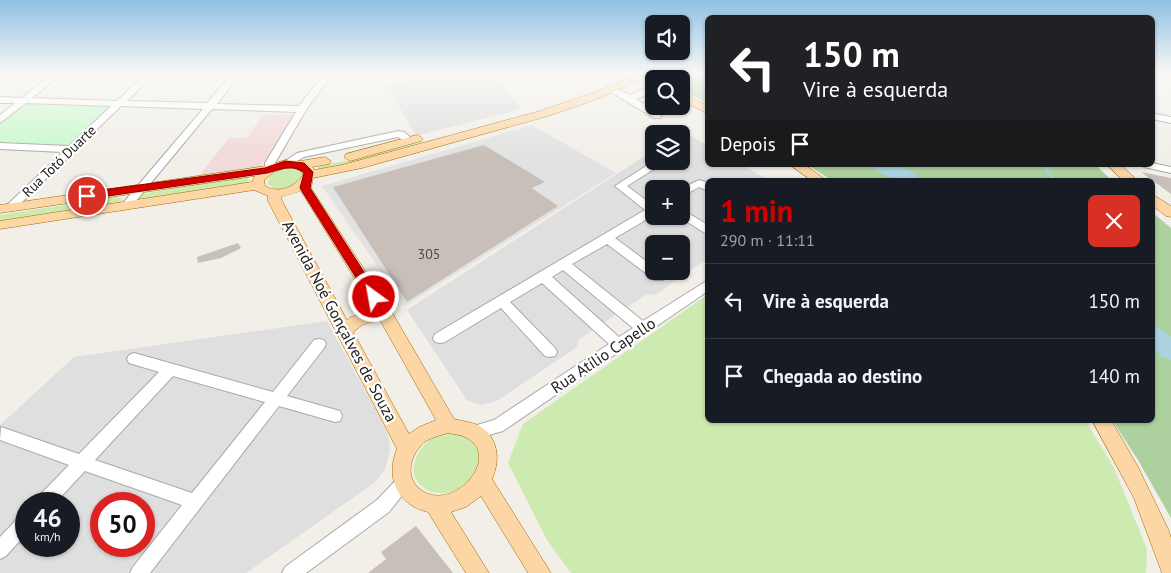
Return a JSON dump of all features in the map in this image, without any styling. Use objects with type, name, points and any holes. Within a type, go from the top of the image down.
[{"type":"main road","points":[[258,185],[262,190],[274,193],[291,190],[305,174],[350,157],[564,101]]},
{"type":"main road","points":[[6,208],[274,167],[305,174],[388,158],[525,120],[570,101]]},
{"type":"main road","points":[[690,103],[705,110]]},
{"type":"main road","points":[[482,131],[496,124],[503,116]]},
{"type":"main road","points":[[437,143],[438,138],[454,130]]},
{"type":"main road","points":[[258,185],[260,177],[274,167]]},
{"type":"main road","points":[[799,167],[817,178]]},
{"type":"main road","points":[[1115,167],[1129,178]]},
{"type":"main road","name":"Avenida Noé Gonçalves de Souza","points":[[305,174],[305,188],[384,313],[448,425]]},
{"type":"main road","points":[[0,225],[258,185]]},
{"type":"main road","name":"Avenida Noé Gonçalves de Souza","points":[[274,193],[275,200],[407,448]]},
{"type":"main road","points":[[1155,200],[1171,213]]},
{"type":"main road","points":[[344,330],[357,321],[384,313]]},
{"type":"main road","points":[[1103,423],[1122,454],[1161,537],[1171,568]]},
{"type":"main road","points":[[448,425],[462,426],[480,438],[489,456],[488,468],[483,481],[470,494],[453,503],[434,505],[423,502],[408,490],[400,472],[402,460],[407,448],[418,437],[432,429],[448,425]]},
{"type":"main road","points":[[483,481],[540,573]]},
{"type":"main road","points":[[434,505],[478,573]]},
{"type":"street","points":[[0,120],[23,101]]},
{"type":"street","points":[[42,101],[302,109]]},
{"type":"street","name":"Rua Totó Duarte","points":[[6,208],[122,101]]},
{"type":"street","points":[[128,205],[214,101]]},
{"type":"street","points":[[274,167],[302,109],[308,101]]},
{"type":"street","points":[[632,101],[657,116]]},
{"type":"street","points":[[1155,117],[1171,120]]},
{"type":"street","points":[[274,167],[301,154],[398,134],[401,134],[410,141]]},
{"type":"street","points":[[0,146],[72,149]]},
{"type":"street","points":[[1155,167],[1171,170]]},
{"type":"street","points":[[645,204],[620,186],[647,170]]},
{"type":"street","points":[[690,188],[699,183],[705,186]]},
{"type":"street","points":[[440,338],[645,215]]},
{"type":"street","points":[[690,219],[705,229]]},
{"type":"street","points":[[607,238],[645,267]]},
{"type":"street","points":[[564,264],[642,328]]},
{"type":"street","points":[[544,276],[619,344]]},
{"type":"street","name":"Rua Atílio Capello","points":[[480,438],[705,286]]},
{"type":"street","points":[[502,301],[550,352]]},
{"type":"street","points":[[139,573],[319,344]]},
{"type":"street","points":[[134,359],[335,416]]},
{"type":"street","points":[[54,492],[170,369]]},
{"type":"street","points":[[1,434],[195,502]]},
{"type":"street","points":[[291,573],[408,490]]},
{"type":"street","points":[[0,550],[15,534]]},
{"type":"shaded area","points":[[396,101],[515,101],[522,109],[416,136]]},
{"type":"shaded area","points":[[263,114],[295,115],[259,169],[199,176],[229,138],[247,138]]},
{"type":"shaded area","points":[[532,125],[616,173],[405,306],[322,186]],"holes":[[[484,145],[544,182],[532,188],[558,206],[407,302],[334,187]]]},
{"type":"shaded area","points":[[690,135],[705,144],[705,167],[746,167],[765,178],[705,178],[705,260],[690,271],[690,235],[645,235],[645,280],[677,280],[655,295],[647,294],[578,340],[577,347],[494,402],[480,405],[467,400],[407,310],[645,156],[645,170],[690,170]]},
{"type":"shaded area","points":[[327,321],[382,422],[389,439],[390,449],[384,471],[374,483],[246,573],[0,573],[0,425],[74,357]]},
{"type":"green space","points":[[25,103],[112,106],[69,145],[0,143],[0,123]]},
{"type":"green space","points":[[427,141],[320,171],[318,169],[318,166],[356,159]]},
{"type":"green space","points":[[291,167],[300,168],[307,175],[288,188],[273,188],[268,184],[273,174],[279,170]]},
{"type":"green space","points":[[811,167],[1098,167],[1109,178],[828,178]]},
{"type":"green space","points":[[245,177],[250,180],[244,184],[138,201],[136,198],[139,195],[148,193]]},
{"type":"green space","points":[[116,197],[121,198],[122,201],[0,221],[0,215]]},
{"type":"green space","points":[[1155,215],[1171,228],[1171,518],[1138,460],[1114,423],[1155,423]]},
{"type":"green space","points":[[705,296],[705,423],[1087,423],[1114,468],[1147,549],[1146,573],[571,573],[547,540],[508,463],[523,424]]},
{"type":"green space","points":[[453,433],[467,437],[477,446],[480,457],[477,468],[471,479],[461,487],[449,492],[436,493],[424,488],[418,482],[413,468],[418,454],[428,442],[434,437]]},
{"type":"building","points":[[484,145],[545,182],[532,188],[558,206],[407,302],[333,187]]},
{"type":"building","points":[[1141,172],[1171,178],[1171,194],[1155,182],[1155,178],[1149,178]]},
{"type":"building","points":[[238,243],[241,248],[221,258],[198,263],[197,257]]},
{"type":"building","points":[[416,526],[453,573],[368,573],[386,559],[381,552]]},
{"type":"waterway","points":[[886,167],[907,178]]},
{"type":"waterway","points":[[1045,167],[1053,178]]},
{"type":"waterway","points":[[1155,337],[1171,351]]},
{"type":"route","points":[[87,196],[267,170],[285,164],[301,165],[309,172],[305,188],[374,297]]}]
